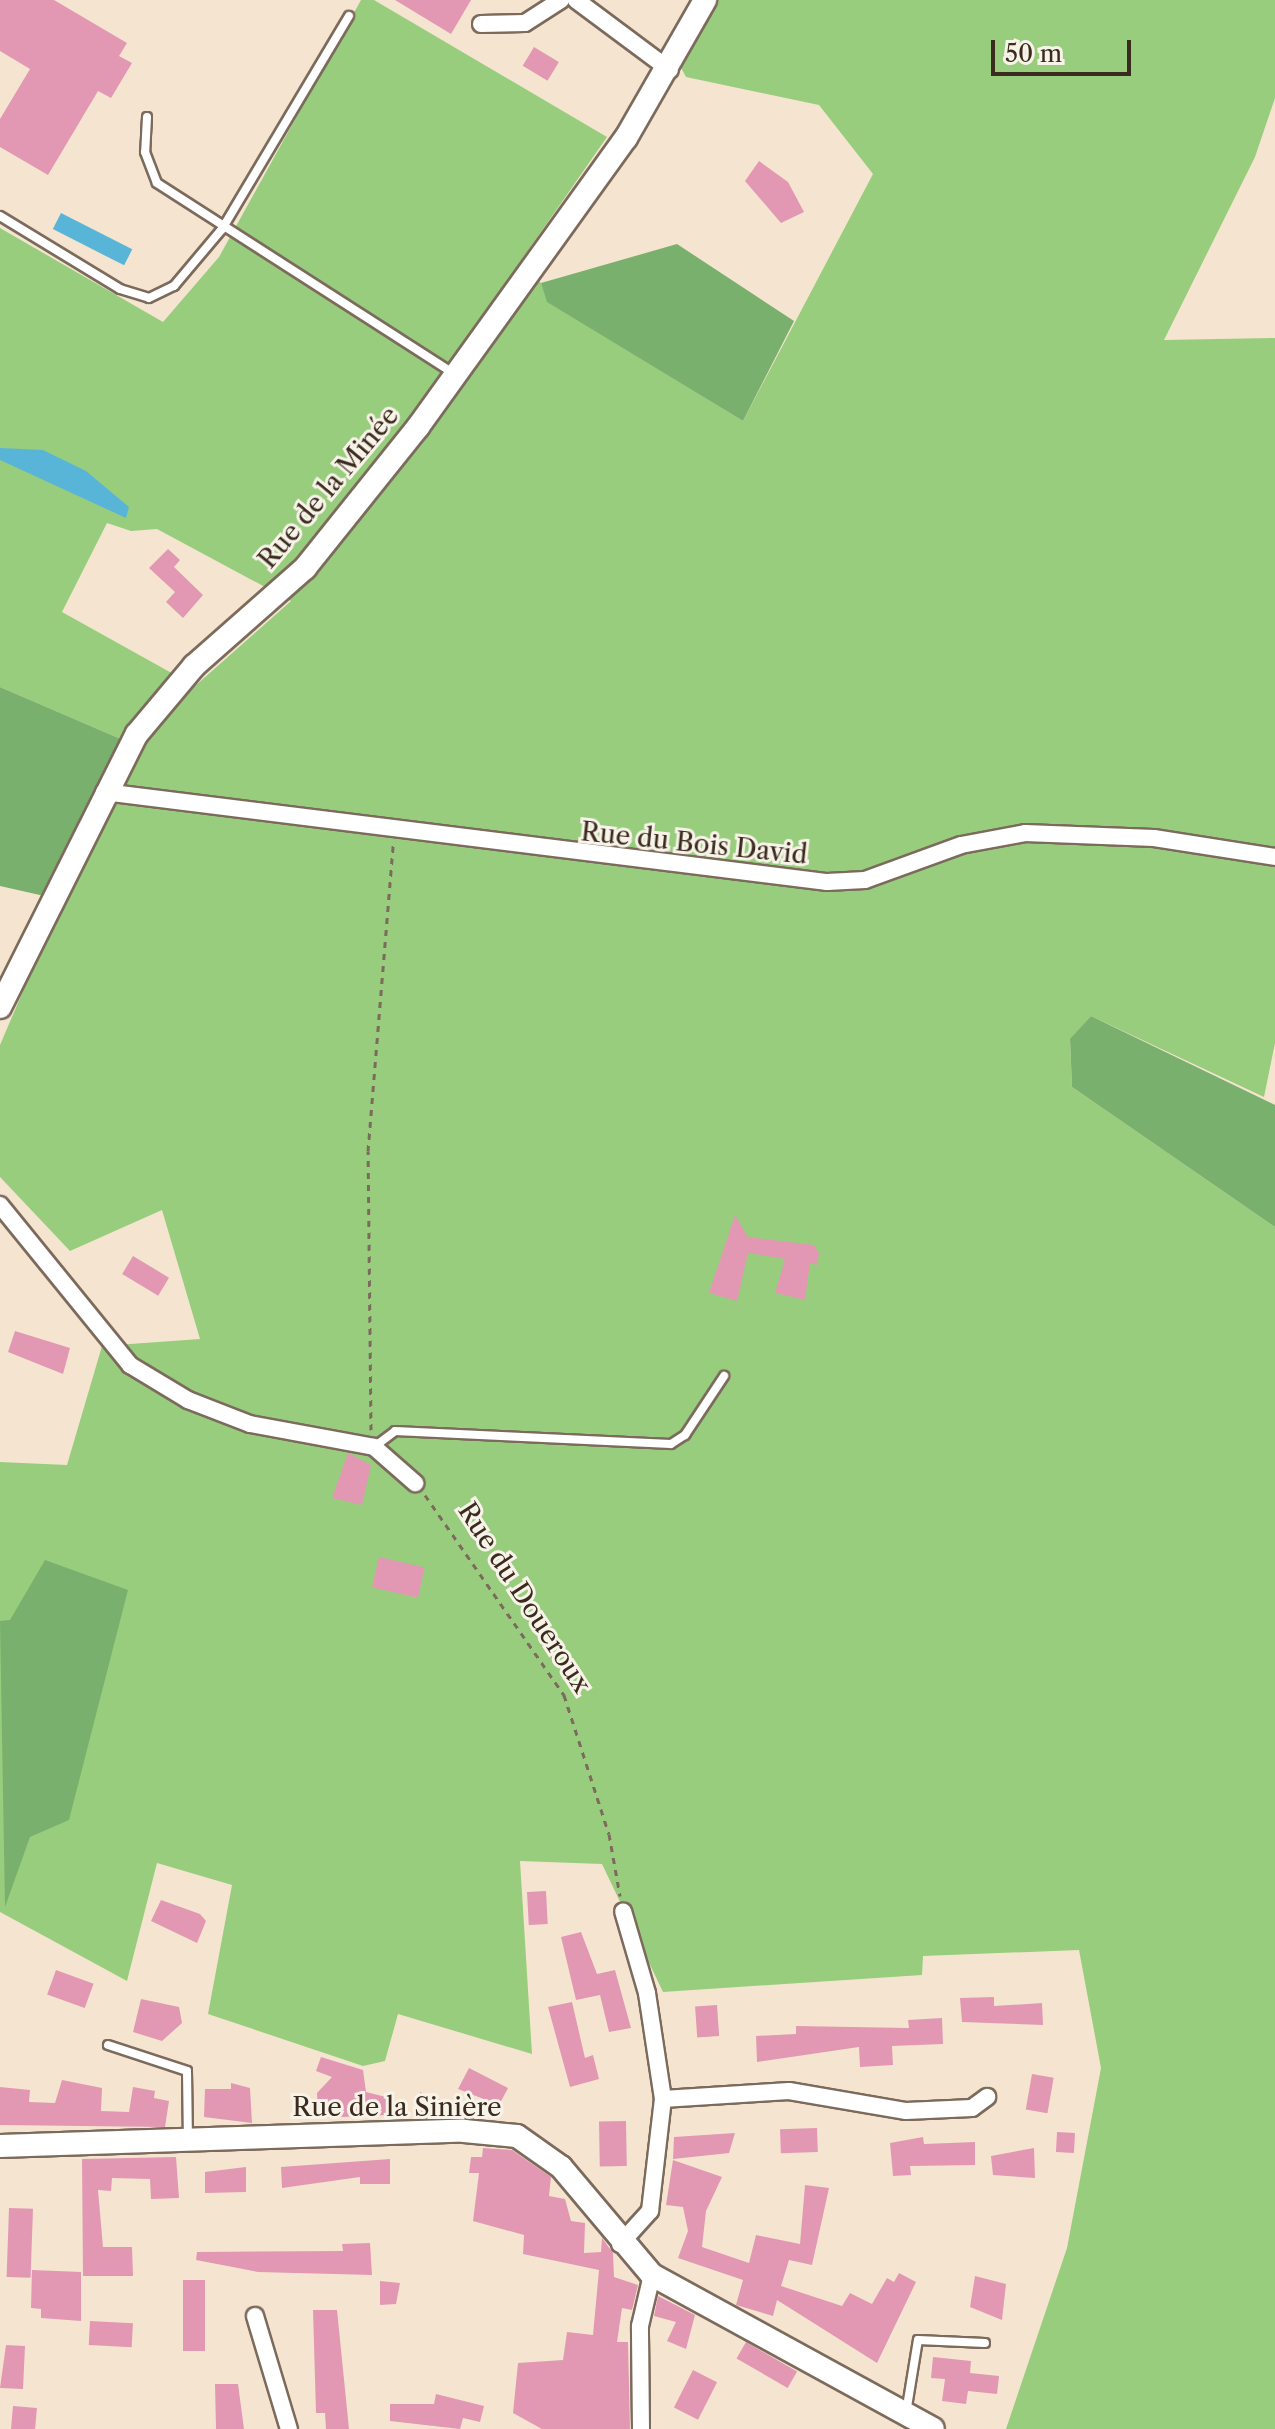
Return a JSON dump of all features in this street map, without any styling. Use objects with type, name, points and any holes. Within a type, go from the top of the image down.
[{"type":"street","points":[[481,24],[525,23],[561,0]]},
{"type":"street","points":[[576,0],[670,70]]},
{"type":"street","name":"Rue de la Minée","points":[[0,1007],[104,792],[137,734],[194,666],[305,568],[456,375],[670,70],[705,0]]},
{"type":"street","name":"Rue du Bois David","points":[[104,792],[394,831],[827,882],[865,880],[961,845],[1025,833],[1154,838],[1275,857]]},
{"type":"street","points":[[0,1205],[130,1365],[188,1400],[250,1424],[370,1446],[415,1483]]},
{"type":"street","points":[[620,2244],[650,2211],[663,2099],[647,1993],[623,1911]]},
{"type":"street","points":[[663,2099],[789,2091],[906,2111],[972,2108],[987,2097]]},
{"type":"street","name":"Rue de la Sinière","points":[[0,2146],[517,2136],[561,2167],[620,2244],[652,2275],[933,2429]]},
{"type":"street","points":[[641,2429],[640,2326],[652,2275]]},
{"type":"street","points":[[255,2316],[289,2429]]},
{"type":"lane","points":[[0,216],[120,289],[149,298],[174,286],[222,229],[349,16]]},
{"type":"lane","points":[[147,117],[145,152],[157,183],[222,229],[456,375]]},
{"type":"lane","points":[[370,1446],[395,1431],[671,1444],[685,1435],[724,1376]]},
{"type":"lane","points":[[108,2045],[187,2071],[188,2140]]},
{"type":"lane","points":[[906,2414],[918,2340],[985,2343]]},
{"type":"path","points":[[370,1446],[374,1425],[368,1151],[394,831]]},
{"type":"path","name":"Rue du Doueroux","points":[[415,1483],[564,1695],[609,1834],[623,1911]]},
{"type":"green space","points":[[361,0],[374,0],[607,137],[518,265],[541,283],[548,302],[743,421],[873,174],[819,105],[686,77],[672,51],[696,0],[1275,0],[1275,98],[1255,157],[1164,340],[1275,338],[1275,1043],[1264,1097],[1091,1016],[1070,1040],[1072,1087],[1275,1227],[1275,2429],[1006,2429],[1067,2248],[1101,2068],[1079,1950],[923,1956],[922,1975],[663,1992],[602,1864],[520,1861],[532,2054],[398,2014],[385,2061],[363,2066],[208,2014],[232,1885],[157,1863],[127,1981],[0,1912],[0,1462],[67,1465],[102,1346],[200,1339],[162,1210],[70,1251],[0,1177],[0,1045],[108,792],[137,746],[0,687],[0,228],[163,322],[219,257]],"holes":[[[107,523],[131,531],[157,529],[291,601],[195,686],[62,612]]]},
{"type":"green space","points":[[677,244],[794,321],[743,421],[547,302],[541,283]]},
{"type":"green space","points":[[0,687],[137,746],[62,900],[0,886]]},
{"type":"green space","points":[[1091,1016],[1275,1105],[1275,1227],[1072,1087],[1070,1039]]},
{"type":"green space","points":[[45,1560],[128,1590],[69,1820],[30,1837],[5,1907],[0,1621],[10,1620]]},
{"type":"water","points":[[61,213],[132,249],[124,265],[53,229]]},
{"type":"water","points":[[0,448],[43,450],[86,471],[129,507],[126,518],[0,460]]},
{"type":"building","points":[[0,0],[54,0],[127,43],[119,56],[132,63],[111,98],[98,91],[48,175],[0,147],[0,119],[30,69],[0,51]]},
{"type":"building","points":[[395,0],[471,0],[451,34]]},
{"type":"building","points":[[534,47],[559,62],[548,81],[523,66]]},
{"type":"building","points":[[759,161],[788,182],[804,212],[781,223],[745,181]]},
{"type":"building","points":[[168,549],[180,560],[174,567],[203,595],[183,618],[166,602],[175,592],[149,568]]},
{"type":"building","points":[[735,1215],[748,1237],[814,1245],[819,1253],[817,1265],[810,1263],[805,1300],[775,1293],[785,1259],[748,1253],[737,1301],[709,1293]]},
{"type":"building","points":[[133,1256],[169,1278],[158,1296],[122,1274]]},
{"type":"building","points":[[15,1331],[70,1348],[63,1374],[8,1352]]},
{"type":"building","points":[[348,1453],[371,1465],[362,1505],[332,1498]]},
{"type":"building","points":[[379,1557],[425,1568],[418,1598],[372,1587]]},
{"type":"building","points":[[546,1891],[548,1924],[529,1925],[527,1892]]},
{"type":"building","points":[[161,1900],[200,1914],[206,1921],[197,1943],[151,1921]]},
{"type":"building","points":[[581,1932],[597,1974],[615,1970],[631,2028],[609,2032],[600,1995],[576,2000],[561,1937]]},
{"type":"building","points":[[56,1970],[94,1984],[85,2008],[47,1994]]},
{"type":"building","points":[[994,1997],[994,2006],[1042,2003],[1043,2025],[962,2022],[960,1998]]},
{"type":"building","points":[[141,1999],[179,2007],[182,2023],[162,2041],[133,2032]]},
{"type":"building","points":[[572,2002],[585,2058],[593,2055],[599,2079],[570,2087],[548,2007]]},
{"type":"building","points":[[717,2005],[719,2036],[697,2037],[695,2007]]},
{"type":"building","points":[[942,2018],[943,2044],[892,2046],[893,2065],[860,2067],[859,2047],[757,2062],[756,2036],[796,2034],[796,2026],[909,2028],[908,2020]]},
{"type":"building","points":[[321,2057],[363,2070],[366,2092],[386,2097],[387,2115],[318,2118],[317,2093],[332,2077],[316,2071]]},
{"type":"building","points":[[469,2068],[508,2088],[499,2105],[458,2089]]},
{"type":"building","points":[[1032,2074],[1054,2078],[1047,2113],[1026,2109]]},
{"type":"building","points":[[62,2080],[102,2088],[101,2111],[129,2112],[133,2087],[155,2091],[154,2098],[169,2101],[165,2127],[0,2125],[0,2087],[30,2090],[29,2102],[55,2103]]},
{"type":"building","points":[[231,2083],[250,2088],[252,2123],[204,2117],[205,2089],[231,2089]]},
{"type":"building","points":[[420,2092],[460,2108],[460,2117],[421,2118]]},
{"type":"building","points":[[599,2121],[626,2121],[627,2166],[600,2166]]},
{"type":"building","points":[[817,2128],[818,2152],[781,2153],[780,2129]]},
{"type":"building","points":[[1057,2132],[1075,2133],[1074,2153],[1056,2152]]},
{"type":"building","points":[[735,2133],[729,2153],[673,2159],[674,2137]]},
{"type":"building","points":[[923,2137],[924,2144],[975,2142],[975,2165],[910,2166],[911,2175],[893,2176],[890,2143]]},
{"type":"building","points":[[483,2148],[512,2150],[551,2177],[549,2196],[565,2199],[571,2221],[585,2223],[584,2253],[601,2252],[602,2238],[613,2253],[614,2277],[638,2285],[632,2310],[622,2308],[617,2342],[628,2342],[630,2429],[542,2429],[513,2413],[518,2363],[563,2360],[567,2332],[593,2335],[599,2270],[523,2254],[524,2235],[473,2221],[479,2173],[469,2173],[471,2157],[482,2157]]},
{"type":"building","points":[[1034,2148],[1035,2178],[993,2175],[991,2156]]},
{"type":"building","points":[[176,2157],[179,2198],[151,2199],[150,2179],[112,2178],[111,2191],[98,2190],[103,2247],[132,2247],[133,2276],[83,2276],[82,2159]]},
{"type":"building","points":[[390,2159],[390,2184],[360,2184],[360,2177],[282,2188],[281,2167]]},
{"type":"building","points":[[673,2160],[722,2177],[706,2211],[702,2247],[749,2263],[756,2235],[800,2244],[805,2185],[829,2188],[812,2265],[789,2260],[781,2286],[842,2306],[850,2293],[872,2304],[887,2278],[894,2282],[899,2273],[916,2282],[877,2363],[777,2300],[773,2316],[736,2305],[743,2280],[678,2258],[688,2231],[683,2207],[666,2205]]},
{"type":"building","points":[[246,2167],[246,2192],[205,2193],[205,2172]]},
{"type":"building","points":[[9,2208],[33,2209],[31,2278],[7,2277]]},
{"type":"building","points":[[370,2243],[372,2275],[258,2272],[196,2260],[197,2252],[343,2251],[342,2244]]},
{"type":"building","points":[[32,2270],[81,2272],[81,2321],[41,2318],[41,2309],[31,2308]]},
{"type":"building","points":[[975,2276],[1006,2284],[1002,2320],[970,2307]]},
{"type":"building","points":[[183,2280],[205,2280],[205,2351],[183,2351]]},
{"type":"building","points":[[380,2281],[400,2283],[396,2304],[380,2305]]},
{"type":"building","points":[[658,2296],[695,2315],[686,2349],[667,2341],[676,2322],[654,2316]]},
{"type":"building","points":[[313,2310],[337,2310],[349,2429],[326,2429],[325,2413],[316,2413]]},
{"type":"building","points":[[90,2321],[133,2323],[132,2347],[89,2345]]},
{"type":"building","points":[[746,2342],[797,2372],[788,2388],[737,2358]]},
{"type":"building","points":[[6,2345],[25,2346],[23,2389],[0,2388]]},
{"type":"building","points":[[933,2357],[971,2361],[970,2373],[999,2376],[997,2394],[968,2391],[966,2404],[942,2401],[945,2379],[931,2378]]},
{"type":"building","points":[[693,2370],[717,2382],[698,2420],[674,2407]]},
{"type":"building","points":[[215,2384],[238,2384],[244,2429],[216,2429]]},
{"type":"building","points":[[436,2394],[484,2406],[480,2422],[463,2418],[460,2429],[390,2421],[390,2404],[434,2404]]},
{"type":"building","points":[[13,2406],[37,2408],[35,2429],[11,2429]]}]
